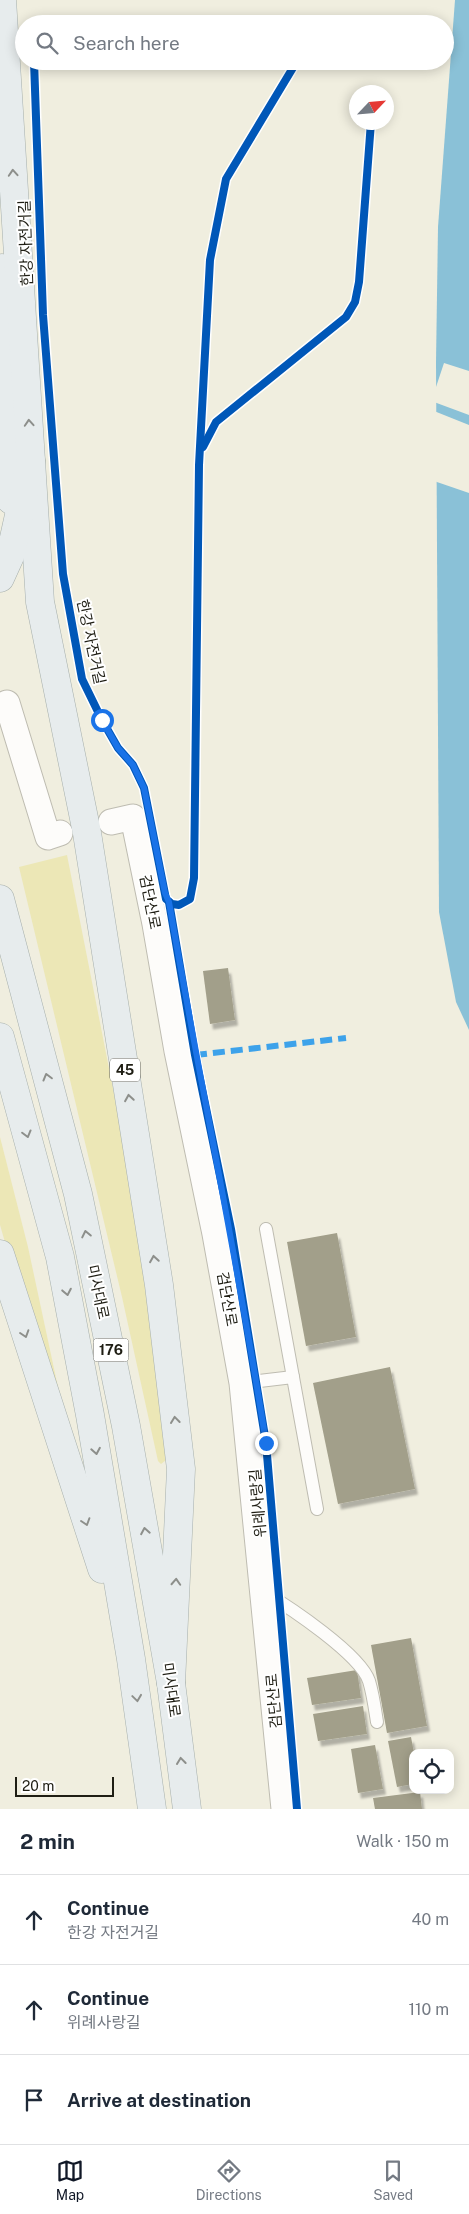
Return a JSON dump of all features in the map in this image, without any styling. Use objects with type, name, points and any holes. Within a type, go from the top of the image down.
[{"type":"main road","name":"45","points":[[2,0],[40,602],[87,833],[159,1285],[181,1469],[171,1683]]},
{"type":"main road","points":[[0,236],[3,369],[12,460],[5,567]]},
{"type":"main road","points":[[0,405],[3,369]]},
{"type":"main road","name":"45","points":[[5,567],[31,461]]},
{"type":"main road","name":"미사대로","points":[[0,899],[78,1194],[126,1426],[171,1683],[187,1809]]},
{"type":"main road","name":"미사대로","points":[[0,1036],[60,1257],[90,1415],[131,1659],[152,1809]]},
{"type":"main road","points":[[0,1254],[131,1659]]},
{"type":"street","points":[[0,706],[8,704],[48,836],[60,833]]},
{"type":"street","name":"검단산로","points":[[111,822],[132,817],[155,924],[177,1051],[215,1234],[242,1382],[284,1809]]},
{"type":"lane","points":[[266,1229],[316,1509]]},
{"type":"lane","points":[[242,1382],[292,1377]]},
{"type":"lane","points":[[264,1592],[296,1612],[347,1652],[368,1679],[377,1722]]},
{"type":"shaded area","points":[[67,855],[117,1109],[143,1257],[166,1460],[161,1464],[158,1461],[122,1297],[19,867]]},
{"type":"shaded area","points":[[0,1137],[28,1247],[68,1434],[45,1380],[0,1225]]},
{"type":"water","points":[[455,0],[469,0],[469,1030],[456,1002],[439,912],[436,363],[438,227],[450,70],[454,70]]},
{"type":"pier","points":[[444,363],[469,371],[469,415],[434,402],[434,393]]},
{"type":"pier","points":[[434,411],[469,425],[469,493],[434,481]]},
{"type":"building","points":[[228,968],[235,1020],[210,1024],[203,971]]},
{"type":"building","points":[[337,1233],[356,1337],[306,1346],[287,1242]]},
{"type":"building","points":[[390,1367],[415,1489],[338,1504],[313,1383]]},
{"type":"building","points":[[411,1638],[427,1726],[387,1733],[371,1645]]},
{"type":"building","points":[[357,1670],[361,1698],[312,1705],[307,1678]]},
{"type":"building","points":[[363,1706],[367,1734],[318,1741],[313,1714]]},
{"type":"building","points":[[411,1737],[413,1749],[409,1749],[409,1785],[397,1787],[388,1741]]},
{"type":"building","points":[[375,1745],[383,1789],[358,1793],[351,1749]]},
{"type":"building","points":[[409,1793],[420,1794],[422,1809],[375,1809],[373,1798]]},
{"type":"marked path","points":[[195,1055],[346,1038]]},
{"type":"cycle path","name":"한강 자전거길","points":[[34,70],[43,315],[63,574],[82,679],[102,720],[118,748],[133,765],[144,788],[166,899],[172,904],[179,905],[190,899],[194,878],[199,465],[210,260],[226,179],[292,70]]},
{"type":"cycle path","points":[[203,447],[216,422],[346,317],[355,302],[359,282],[370,130]]},
{"type":"cycle path","name":"위례사랑길","points":[[169,902],[195,1055],[231,1229],[266,1443],[297,1809]]},
{"type":"route","points":[[102,720],[118,748],[133,765],[144,788],[166,898],[169,902],[195,1055],[231,1229],[266,1443]]}]
